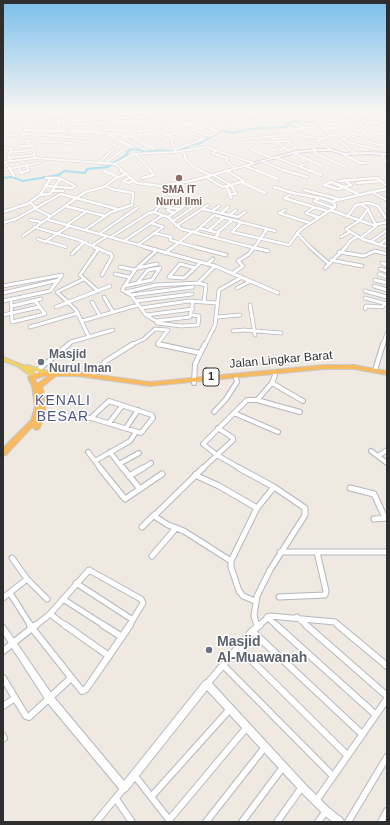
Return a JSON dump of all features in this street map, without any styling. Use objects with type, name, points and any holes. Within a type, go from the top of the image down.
[{"type":"highway","name":"Jalan Lingkar Barat","points":[[51,374],[142,387],[324,367],[354,367],[387,373]]},
{"type":"highway","name":"Jalan Lingkar Barat","points":[[35,378],[51,374],[92,376],[142,384],[350,370],[387,376]]},
{"type":"highway","points":[[3,459],[35,427],[39,414],[35,378],[51,374]]},
{"type":"highway","points":[[3,453],[31,426],[39,414]]},
{"type":"main road","points":[[3,359],[19,365],[35,378]]},
{"type":"main road","points":[[3,363],[35,378]]},
{"type":"street","points":[[12,150],[4,162],[14,176]]},
{"type":"street","points":[[9,156],[27,153],[32,150]]},
{"type":"street","points":[[3,170],[19,166],[25,162],[36,161],[34,150]]},
{"type":"street","points":[[97,163],[113,150]]},
{"type":"street","points":[[104,164],[123,150]]},
{"type":"street","points":[[175,151],[180,150]]},
{"type":"street","points":[[9,156],[27,153],[35,157],[114,164],[136,154],[191,150]]},
{"type":"street","points":[[236,168],[226,162],[228,160],[227,158],[212,153],[217,150],[252,163]]},
{"type":"street","points":[[251,150],[298,166],[320,176]]},
{"type":"street","points":[[287,150],[322,166]]},
{"type":"street","points":[[114,164],[121,169],[121,172],[134,181],[162,186],[206,177],[252,163],[293,153],[316,150],[332,150],[361,163],[366,163]]},
{"type":"street","points":[[316,150],[314,153],[346,167]]},
{"type":"street","points":[[349,150],[355,153]]},
{"type":"street","points":[[372,150],[382,154],[387,165]]},
{"type":"street","points":[[343,154],[379,152],[382,150]]},
{"type":"street","points":[[181,151],[185,154],[185,158],[192,166],[231,185],[236,194],[229,194]]},
{"type":"street","points":[[136,154],[154,175],[142,178]]},
{"type":"street","points":[[382,154],[387,154]]},
{"type":"street","points":[[9,156],[16,160],[39,163]]},
{"type":"street","points":[[16,160],[21,172],[28,172],[25,162]]},
{"type":"street","points":[[262,161],[286,172],[307,177]]},
{"type":"street","points":[[298,166],[307,164]]},
{"type":"street","points":[[245,166],[278,179]]},
{"type":"street","points":[[104,171],[118,177]]},
{"type":"street","points":[[226,171],[244,181],[241,182]]},
{"type":"street","points":[[114,175],[121,172]]},
{"type":"street","points":[[23,236],[87,191],[106,186],[124,174]]},
{"type":"street","points":[[146,184],[147,177]]},
{"type":"street","points":[[206,177],[223,187],[241,182],[265,193]]},
{"type":"street","points":[[46,178],[60,179],[72,184]]},
{"type":"street","points":[[3,212],[30,203],[40,195],[50,178]]},
{"type":"street","points":[[129,178],[123,181],[128,183],[134,181]]},
{"type":"street","points":[[369,178],[378,186]]},
{"type":"street","points":[[339,181],[378,178],[387,186]]},
{"type":"street","points":[[40,195],[50,194],[60,179]]},
{"type":"street","points":[[352,179],[360,186]]},
{"type":"street","points":[[361,179],[369,186]]},
{"type":"street","points":[[344,180],[351,184],[344,187],[337,189],[324,184],[331,182],[344,187],[358,194]]},
{"type":"street","points":[[357,183],[382,181]]},
{"type":"street","points":[[57,183],[72,184]]},
{"type":"street","points":[[45,186],[72,188],[75,186],[72,184]]},
{"type":"street","points":[[84,230],[116,209],[131,206],[134,193],[111,189],[106,186]]},
{"type":"street","points":[[227,187],[231,198]]},
{"type":"street","points":[[274,187],[333,202],[358,194],[387,189]]},
{"type":"street","points":[[52,190],[63,191]]},
{"type":"street","points":[[304,190],[339,200]]},
{"type":"street","points":[[320,194],[324,191]]},
{"type":"street","points":[[310,195],[315,192]]},
{"type":"street","points":[[372,192],[386,199]]},
{"type":"street","points":[[3,223],[16,219],[62,194],[78,197],[116,209]]},
{"type":"street","points":[[290,195],[284,198],[358,221],[375,224],[386,222],[378,206],[368,203],[356,205],[347,217]]},
{"type":"street","points":[[111,237],[149,213],[154,212],[168,198],[198,204],[173,221]]},
{"type":"street","points":[[321,198],[314,202],[334,208]]},
{"type":"street","points":[[164,202],[185,205]]},
{"type":"street","points":[[168,217],[190,202]]},
{"type":"street","points":[[333,202],[336,206],[334,208]]},
{"type":"street","points":[[30,203],[34,208],[49,217],[49,220],[215,266],[278,293]]},
{"type":"street","points":[[325,268],[328,262],[339,252],[359,237],[377,227],[368,209],[360,204]]},
{"type":"street","points":[[176,226],[208,205]]},
{"type":"street","points":[[65,206],[105,216]]},
{"type":"street","points":[[160,206],[180,209]]},
{"type":"street","points":[[212,211],[219,206]]},
{"type":"street","points":[[221,213],[228,207]]},
{"type":"street","points":[[315,207],[305,213],[317,217]]},
{"type":"street","points":[[99,234],[137,208]]},
{"type":"street","points":[[171,208],[167,210],[174,213]]},
{"type":"street","points":[[242,222],[232,232],[289,245],[297,233],[317,217],[334,208]]},
{"type":"street","points":[[203,209],[239,217],[245,212]]},
{"type":"street","points":[[368,209],[358,221],[346,228],[359,237],[387,247]]},
{"type":"street","points":[[230,215],[236,210]]},
{"type":"street","points":[[284,210],[279,213],[310,223]]},
{"type":"street","points":[[46,242],[87,212]]},
{"type":"street","points":[[154,212],[168,217],[181,229],[194,231],[215,238],[268,251]]},
{"type":"street","points":[[124,241],[163,215]]},
{"type":"street","points":[[165,253],[214,216],[275,231]]},
{"type":"street","points":[[210,230],[223,218]]},
{"type":"street","points":[[30,220],[42,222]]},
{"type":"street","points":[[215,238],[219,234],[218,232],[231,221]]},
{"type":"street","points":[[138,245],[163,227],[151,223]]},
{"type":"street","points":[[34,227],[93,245],[113,256],[102,275]]},
{"type":"street","points":[[199,228],[218,232]]},
{"type":"street","points":[[233,273],[243,266],[238,261],[249,254],[267,229]]},
{"type":"street","points":[[370,242],[386,231]]},
{"type":"street","points":[[341,237],[350,232]]},
{"type":"street","points":[[154,233],[171,237],[170,240],[226,255]]},
{"type":"street","points":[[297,233],[302,240],[328,262]]},
{"type":"street","points":[[93,245],[107,236]]},
{"type":"street","points":[[38,239],[66,247]]},
{"type":"street","points":[[380,245],[386,241]]},
{"type":"street","points":[[72,254],[84,242]]},
{"type":"street","points":[[98,291],[84,279],[81,274],[99,248]]},
{"type":"street","points":[[155,321],[190,318],[192,315],[199,316],[198,325],[178,326],[159,324],[146,315],[131,295],[122,290],[129,277],[136,269],[157,250]]},
{"type":"street","points":[[339,252],[364,256],[375,251],[386,256]]},
{"type":"street","points":[[207,264],[213,259]]},
{"type":"street","points":[[331,260],[362,266]]},
{"type":"street","points":[[195,268],[179,264],[169,277],[184,278],[202,262]]},
{"type":"street","points":[[382,263],[387,265]]},
{"type":"street","points":[[120,267],[136,269],[157,264]]},
{"type":"street","points":[[192,315],[193,287],[196,282],[215,266]]},
{"type":"street","points":[[123,286],[152,280],[160,268],[148,270],[138,282]]},
{"type":"street","points":[[380,269],[387,271]]},
{"type":"street","points":[[115,274],[129,277]]},
{"type":"street","points":[[379,274],[387,277]]},
{"type":"street","points":[[3,286],[62,275],[60,280],[50,290],[3,301]]},
{"type":"street","points":[[194,381],[194,367],[200,353],[214,329],[220,289],[242,277]]},
{"type":"street","points":[[84,279],[57,292],[78,312],[89,337]]},
{"type":"street","points":[[3,293],[60,280]]},
{"type":"street","points":[[375,280],[387,283]]},
{"type":"street","points":[[237,288],[251,281]]},
{"type":"street","points":[[126,292],[156,285],[196,282],[206,285],[204,302]]},
{"type":"street","points":[[56,306],[110,286]]},
{"type":"street","points":[[374,286],[387,290]]},
{"type":"street","points":[[131,295],[193,287]]},
{"type":"street","points":[[365,291],[387,297]]},
{"type":"street","points":[[82,320],[138,305],[192,294]]},
{"type":"street","points":[[104,297],[113,312]]},
{"type":"street","points":[[365,298],[386,304]]},
{"type":"street","points":[[11,299],[13,313],[12,322],[45,314],[35,301]]},
{"type":"street","points":[[12,306],[41,299]]},
{"type":"street","points":[[138,305],[192,301],[218,303]]},
{"type":"street","points":[[92,302],[100,316]]},
{"type":"street","points":[[365,309],[366,306],[382,307],[386,304]]},
{"type":"street","points":[[250,305],[255,333]]},
{"type":"street","points":[[3,316],[39,307]]},
{"type":"street","points":[[146,315],[192,309]]},
{"type":"street","points":[[30,327],[78,312]]},
{"type":"street","points":[[217,317],[240,315]]},
{"type":"street","points":[[92,376],[106,361],[129,346],[143,340],[155,329],[168,330],[158,343],[159,345],[200,353]]},
{"type":"street","points":[[35,378],[71,342],[113,330]]},
{"type":"street","points":[[233,331],[281,333]]},
{"type":"street","points":[[375,370],[387,333]]},
{"type":"street","points":[[257,400],[272,383],[275,375]]},
{"type":"street","points":[[214,412],[226,399],[237,382],[236,378]]},
{"type":"street","points":[[272,383],[302,400]]},
{"type":"street","points":[[300,412],[257,400],[248,399],[204,444],[217,456],[274,487],[304,506],[306,510],[305,515],[280,552],[255,601],[255,628],[362,734]]},
{"type":"street","points":[[39,414],[91,418],[136,432],[143,432],[153,418],[152,416],[138,410],[107,402],[91,418]]},
{"type":"street","points":[[109,423],[122,406]]},
{"type":"street","points":[[126,428],[138,410]]},
{"type":"street","points":[[234,413],[278,432]]},
{"type":"street","points":[[142,527],[234,439],[218,428]]},
{"type":"street","points":[[94,461],[130,441],[136,432]]},
{"type":"street","points":[[378,456],[387,450]]},
{"type":"street","points":[[371,451],[387,463]]},
{"type":"street","points":[[88,452],[124,498],[127,498],[162,474]]},
{"type":"street","points":[[110,452],[140,489]]},
{"type":"street","points":[[119,464],[139,453]]},
{"type":"street","points":[[128,476],[151,463]]},
{"type":"street","points":[[195,475],[226,489],[257,508]]},
{"type":"street","points":[[255,601],[243,596],[239,591],[231,567],[231,561],[257,508],[274,487]]},
{"type":"street","points":[[350,488],[374,494],[386,518],[374,519]]},
{"type":"street","points":[[154,515],[155,518],[176,528],[231,561]]},
{"type":"street","points":[[152,556],[176,528]]},
{"type":"street","points":[[280,552],[387,552]]},
{"type":"street","points":[[279,598],[321,596],[326,594],[317,552]]},
{"type":"street","points":[[12,558],[27,579],[47,599]]},
{"type":"street","points":[[3,651],[13,644],[32,628],[50,614],[76,583],[87,571],[90,570],[141,599],[143,606],[84,690],[81,690],[32,628],[10,593]]},
{"type":"street","points":[[3,598],[27,579]]},
{"type":"street","points":[[76,583],[133,620]]},
{"type":"street","points":[[63,599],[122,637]]},
{"type":"street","points":[[50,614],[109,656]]},
{"type":"street","points":[[267,617],[376,716]]},
{"type":"street","points":[[97,821],[135,776],[223,664],[255,628],[267,617],[296,617],[329,620],[338,623],[387,666]]},
{"type":"street","points":[[296,617],[387,696]]},
{"type":"street","points":[[3,628],[50,699],[124,788]]},
{"type":"street","points":[[238,647],[347,755]]},
{"type":"street","points":[[223,664],[333,776]]},
{"type":"street","points":[[3,678],[27,717],[31,716],[71,678]]},
{"type":"street","points":[[207,684],[302,787],[326,811],[340,822]]},
{"type":"street","points":[[3,706],[15,698]]},
{"type":"street","points":[[316,801],[387,699]]},
{"type":"street","points":[[151,797],[230,709]]},
{"type":"street","points":[[135,776],[170,821],[247,728]]},
{"type":"street","points":[[206,822],[265,747]]},
{"type":"street","points":[[348,822],[387,757]]},
{"type":"street","points":[[242,822],[284,767]]},
{"type":"street","points":[[277,822],[302,787]]},
{"type":"street","points":[[116,799],[132,822]]},
{"type":"street","points":[[318,822],[326,811]]},
{"type":"street","points":[[381,822],[387,811]]},
{"type":"waterway","points":[[3,178],[12,177],[23,181],[59,175],[64,171],[85,173],[87,169],[107,167],[127,155],[127,152],[130,150]]},
{"type":"waterway","points":[[136,150],[145,152],[156,150],[170,151],[182,150]]},
{"type":"place","name":"SMA IT Nurul Ilmi","points":[[179,178]]},
{"type":"place","name":"Masjid Nurul Iman","points":[[41,362]]},
{"type":"place","name":"Masjid Al-Muawanah","points":[[209,650]]},
{"type":"district","name":"KENALI BESAR","points":[[63,410]]}]
